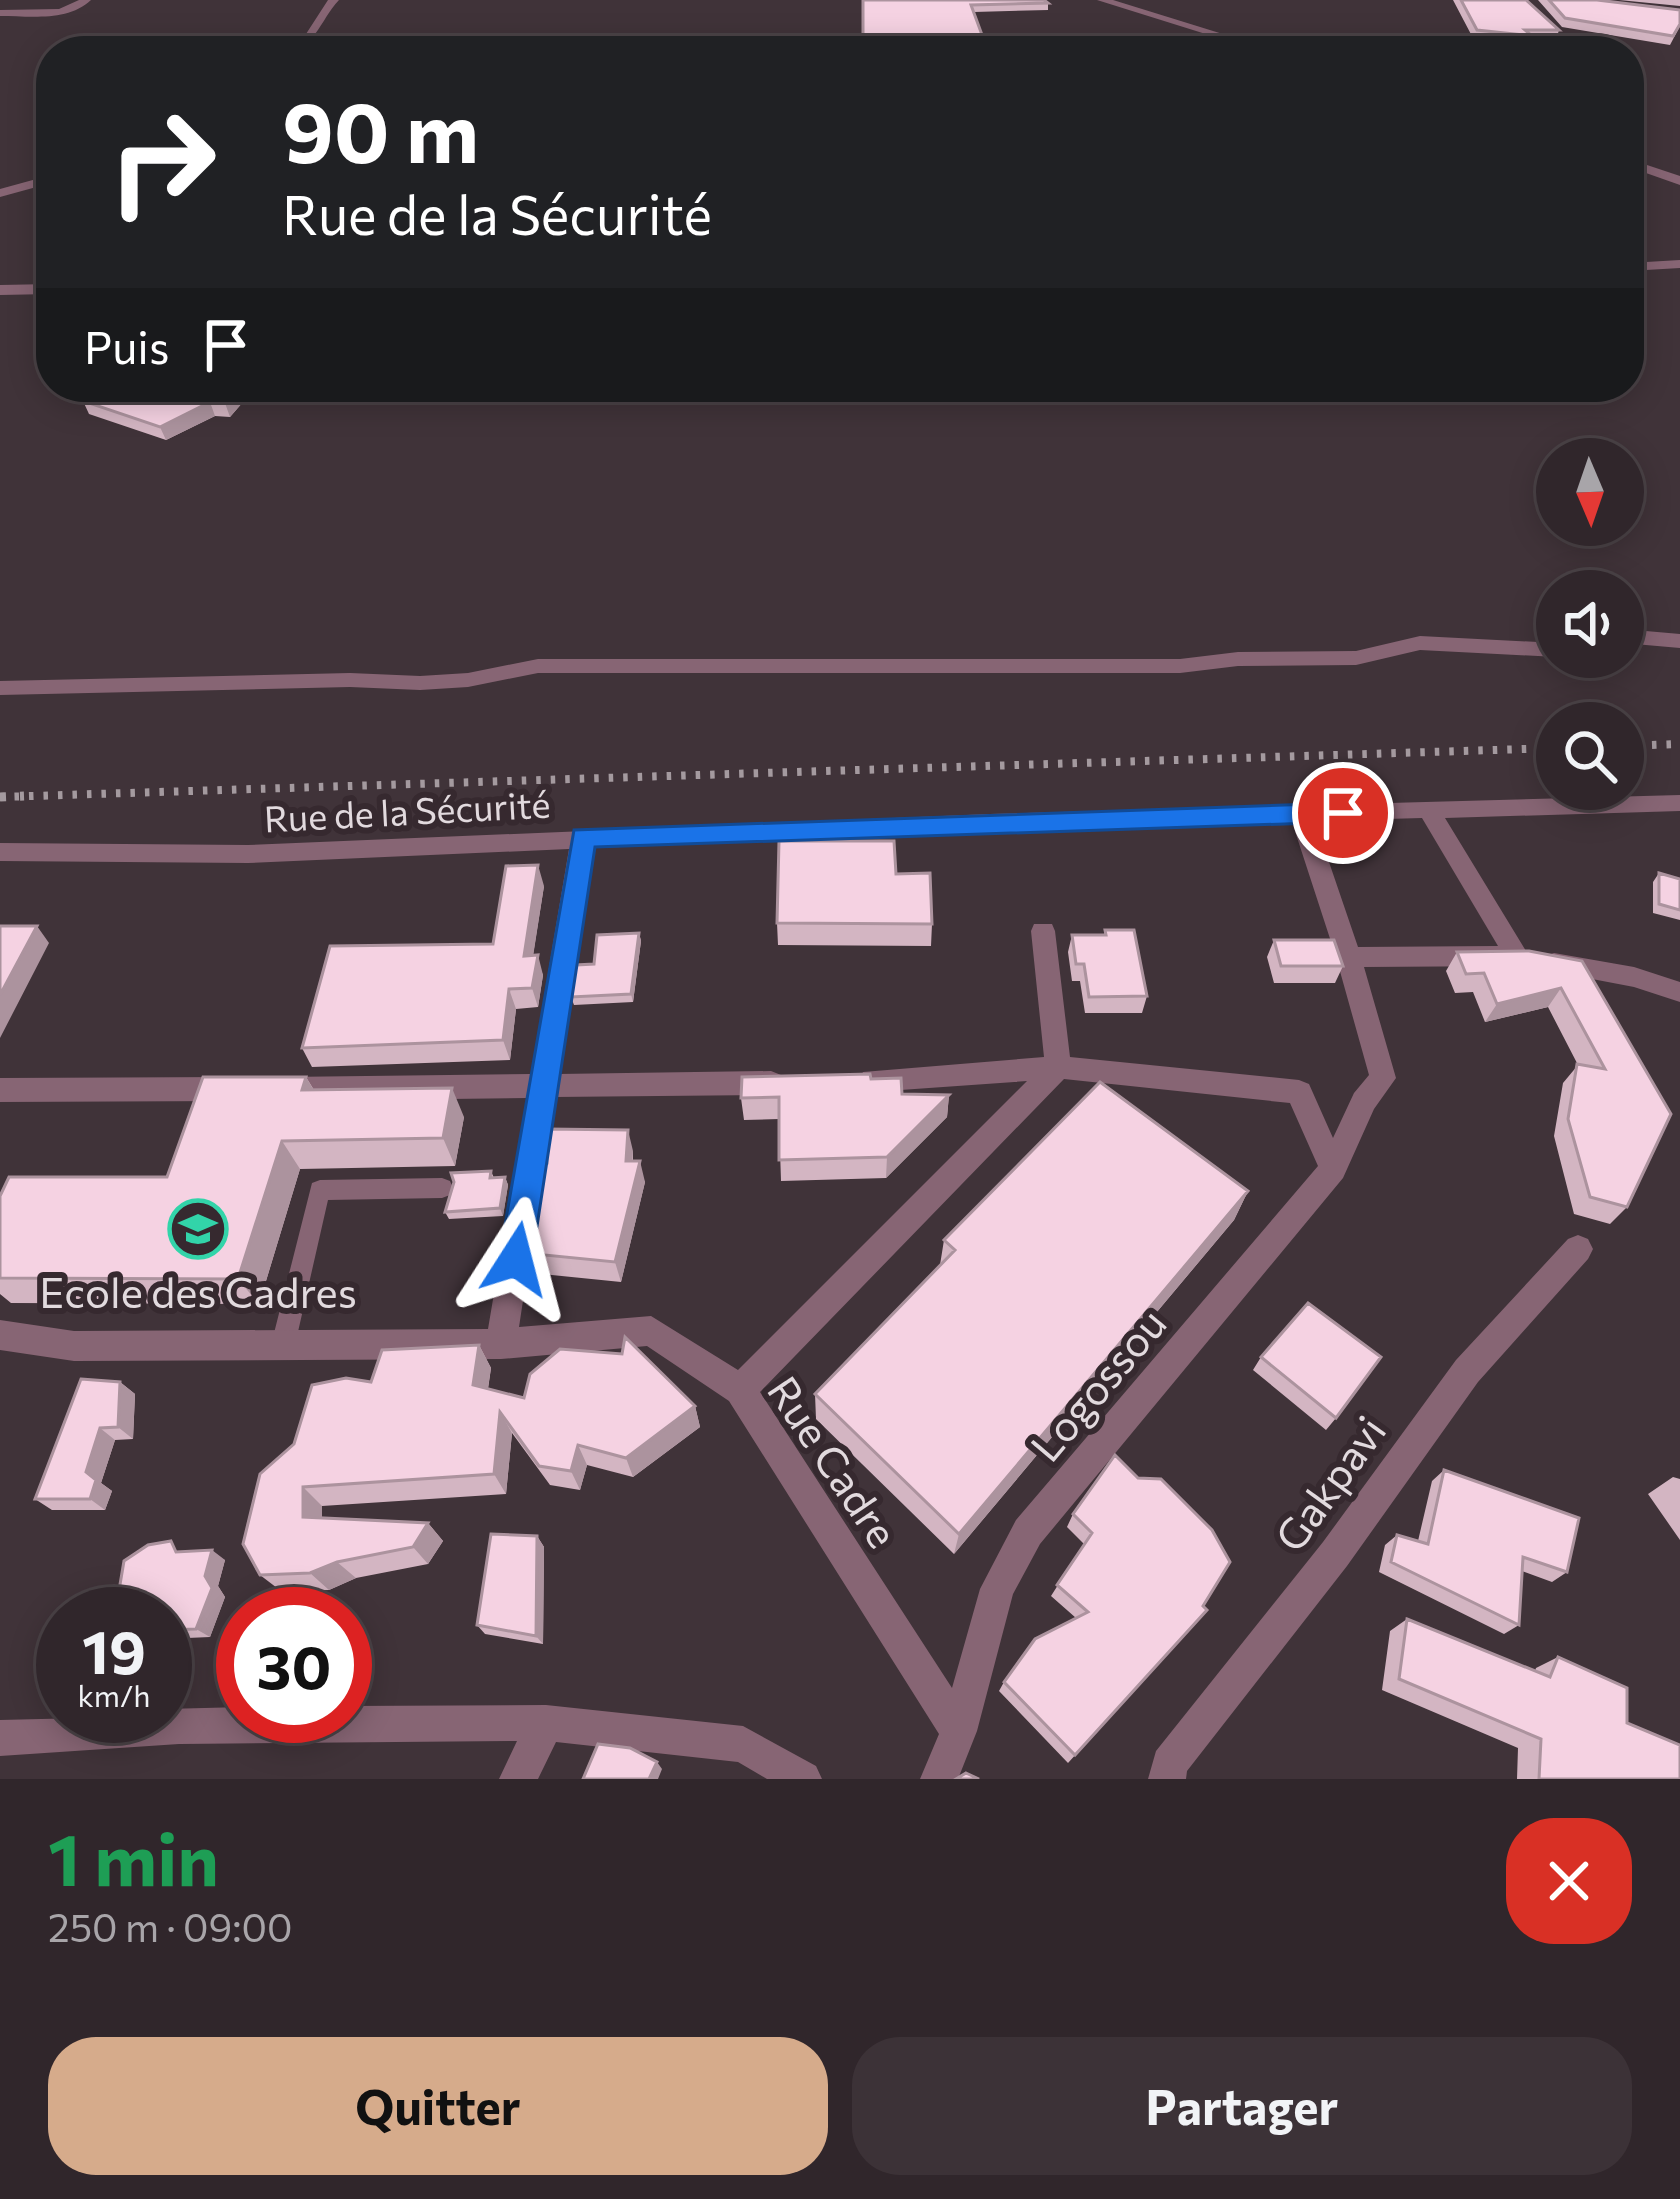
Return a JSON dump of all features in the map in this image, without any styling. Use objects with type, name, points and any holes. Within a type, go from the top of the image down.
[{"type":"street","points":[[0,13],[68,10],[86,0]]},
{"type":"street","points":[[311,36],[334,0]]},
{"type":"street","points":[[1102,0],[1222,36]]},
{"type":"street","points":[[1644,168],[1680,181]]},
{"type":"street","points":[[0,193],[36,182]]},
{"type":"street","points":[[1644,266],[1680,264]]},
{"type":"street","points":[[0,290],[36,289]]},
{"type":"street","points":[[1644,638],[1680,641]]},
{"type":"street","points":[[0,688],[350,680],[421,683],[468,680],[538,666],[1180,666],[1238,659],[1356,658],[1420,643],[1536,649]]},
{"type":"street","name":"Rue de la Sécurité","points":[[0,852],[248,854],[584,837],[1680,802]]},
{"type":"street","points":[[1429,811],[1517,956]]},
{"type":"street","points":[[1301,814],[1349,957],[1517,956],[1634,977],[1680,992]]},
{"type":"street","points":[[502,1344],[584,837]]},
{"type":"street","points":[[1043,931],[1058,1067]]},
{"type":"street","name":"Logossou","points":[[939,1779],[958,1731],[997,1589],[1028,1532],[1333,1169],[1364,1101],[1383,1078],[1349,957]]},
{"type":"street","points":[[740,1390],[1058,1067]]},
{"type":"street","points":[[852,1081],[1058,1067],[1300,1092],[1333,1169]]},
{"type":"street","points":[[0,1090],[544,1089],[805,1082]]},
{"type":"street","name":"Gakpavi","points":[[1167,1779],[1169,1764],[1335,1554],[1467,1371],[1578,1249]]},
{"type":"street","name":"Rue Cadre","points":[[0,1334],[74,1346],[502,1344],[651,1331],[740,1390],[958,1731]]},
{"type":"street","points":[[0,1738],[179,1726],[546,1723],[743,1744],[803,1779]]},
{"type":"street","points":[[518,1779],[546,1723]]},
{"type":"lane","points":[[283,1345],[320,1190],[442,1188]]},
{"type":"building","points":[[863,0],[1048,3],[971,5],[982,36],[863,36]]},
{"type":"building","points":[[1461,0],[1526,0],[1559,30],[1525,30],[1532,36],[1477,30]]},
{"type":"building","points":[[1549,0],[1597,0],[1680,10],[1680,24],[1673,36],[1565,18]]},
{"type":"building","points":[[86,402],[210,402],[160,427]]},
{"type":"building","points":[[779,841],[894,841],[896,874],[930,873],[932,924],[777,923]]},
{"type":"building","points":[[538,865],[524,956],[538,955],[532,988],[509,989],[503,1040],[302,1048],[330,946],[493,944],[506,866]]},
{"type":"building","points":[[1659,873],[1680,879],[1680,910],[1659,904]]},
{"type":"building","points":[[0,926],[37,926],[0,995]]},
{"type":"building","points":[[1105,930],[1134,930],[1147,996],[1089,997],[1084,964],[1076,964],[1072,935],[1106,935]]},
{"type":"building","points":[[639,933],[631,994],[571,997],[576,965],[594,964],[597,935]]},
{"type":"building","points":[[1274,940],[1334,940],[1343,966],[1281,966]]},
{"type":"building","points":[[1529,951],[1582,961],[1671,1114],[1627,1207],[1590,1197],[1568,1119],[1577,1064],[1605,1069],[1561,988],[1497,1004],[1484,973],[1466,974],[1457,952]]},
{"type":"building","points":[[870,1074],[871,1079],[901,1078],[902,1094],[949,1095],[887,1157],[779,1160],[779,1097],[741,1098],[742,1077]]},
{"type":"building","points":[[203,1077],[306,1077],[302,1090],[452,1088],[443,1138],[282,1141],[238,1279],[0,1278],[0,1196],[9,1177],[167,1177]]},
{"type":"building","points":[[1100,1082],[1248,1191],[959,1534],[815,1394],[955,1250],[944,1240]]},
{"type":"building","points":[[546,1129],[628,1130],[626,1161],[640,1161],[615,1262],[524,1253],[538,1163],[547,1163]]},
{"type":"building","points":[[491,1171],[490,1178],[505,1177],[500,1208],[445,1212],[454,1182],[451,1173]]},
{"type":"building","points":[[1308,1303],[1381,1357],[1336,1418],[1261,1357]]},
{"type":"building","points":[[625,1337],[695,1406],[626,1458],[578,1445],[571,1471],[539,1466],[500,1412],[494,1474],[303,1487],[303,1517],[428,1523],[413,1547],[337,1562],[310,1573],[260,1575],[243,1544],[260,1474],[294,1444],[312,1385],[346,1378],[371,1382],[382,1350],[479,1345],[473,1385],[524,1398],[530,1374],[560,1349],[622,1354]]},
{"type":"building","points":[[81,1379],[120,1382],[118,1427],[100,1428],[86,1472],[96,1480],[90,1499],[35,1499]]},
{"type":"building","points":[[1115,1455],[1138,1478],[1161,1479],[1212,1530],[1230,1562],[1203,1606],[1207,1610],[1075,1755],[1004,1682],[1035,1639],[1088,1612],[1057,1585],[1092,1533],[1073,1514]]},
{"type":"building","points":[[1444,1470],[1579,1518],[1567,1572],[1523,1557],[1519,1625],[1391,1562],[1397,1535],[1428,1544]]},
{"type":"building","points":[[491,1534],[537,1536],[536,1636],[477,1625]]},
{"type":"building","points":[[171,1541],[176,1552],[212,1550],[205,1576],[212,1588],[196,1629],[192,1629],[192,1587],[120,1587],[124,1561],[148,1545]]},
{"type":"building","points":[[1407,1619],[1550,1677],[1558,1657],[1627,1688],[1627,1723],[1680,1745],[1680,1779],[1539,1779],[1541,1739],[1399,1679]]},
{"type":"building","points":[[598,1744],[630,1748],[657,1762],[649,1779],[583,1779]]},
{"type":"railway","points":[[1644,745],[1680,744]]},
{"type":"railway","points":[[24,796],[0,797],[1536,749]]},
{"type":"place","name":"Ecole des Cadres","points":[[198,1229]]},
{"type":"route","points":[[516,1259],[584,837],[1343,813]]}]
